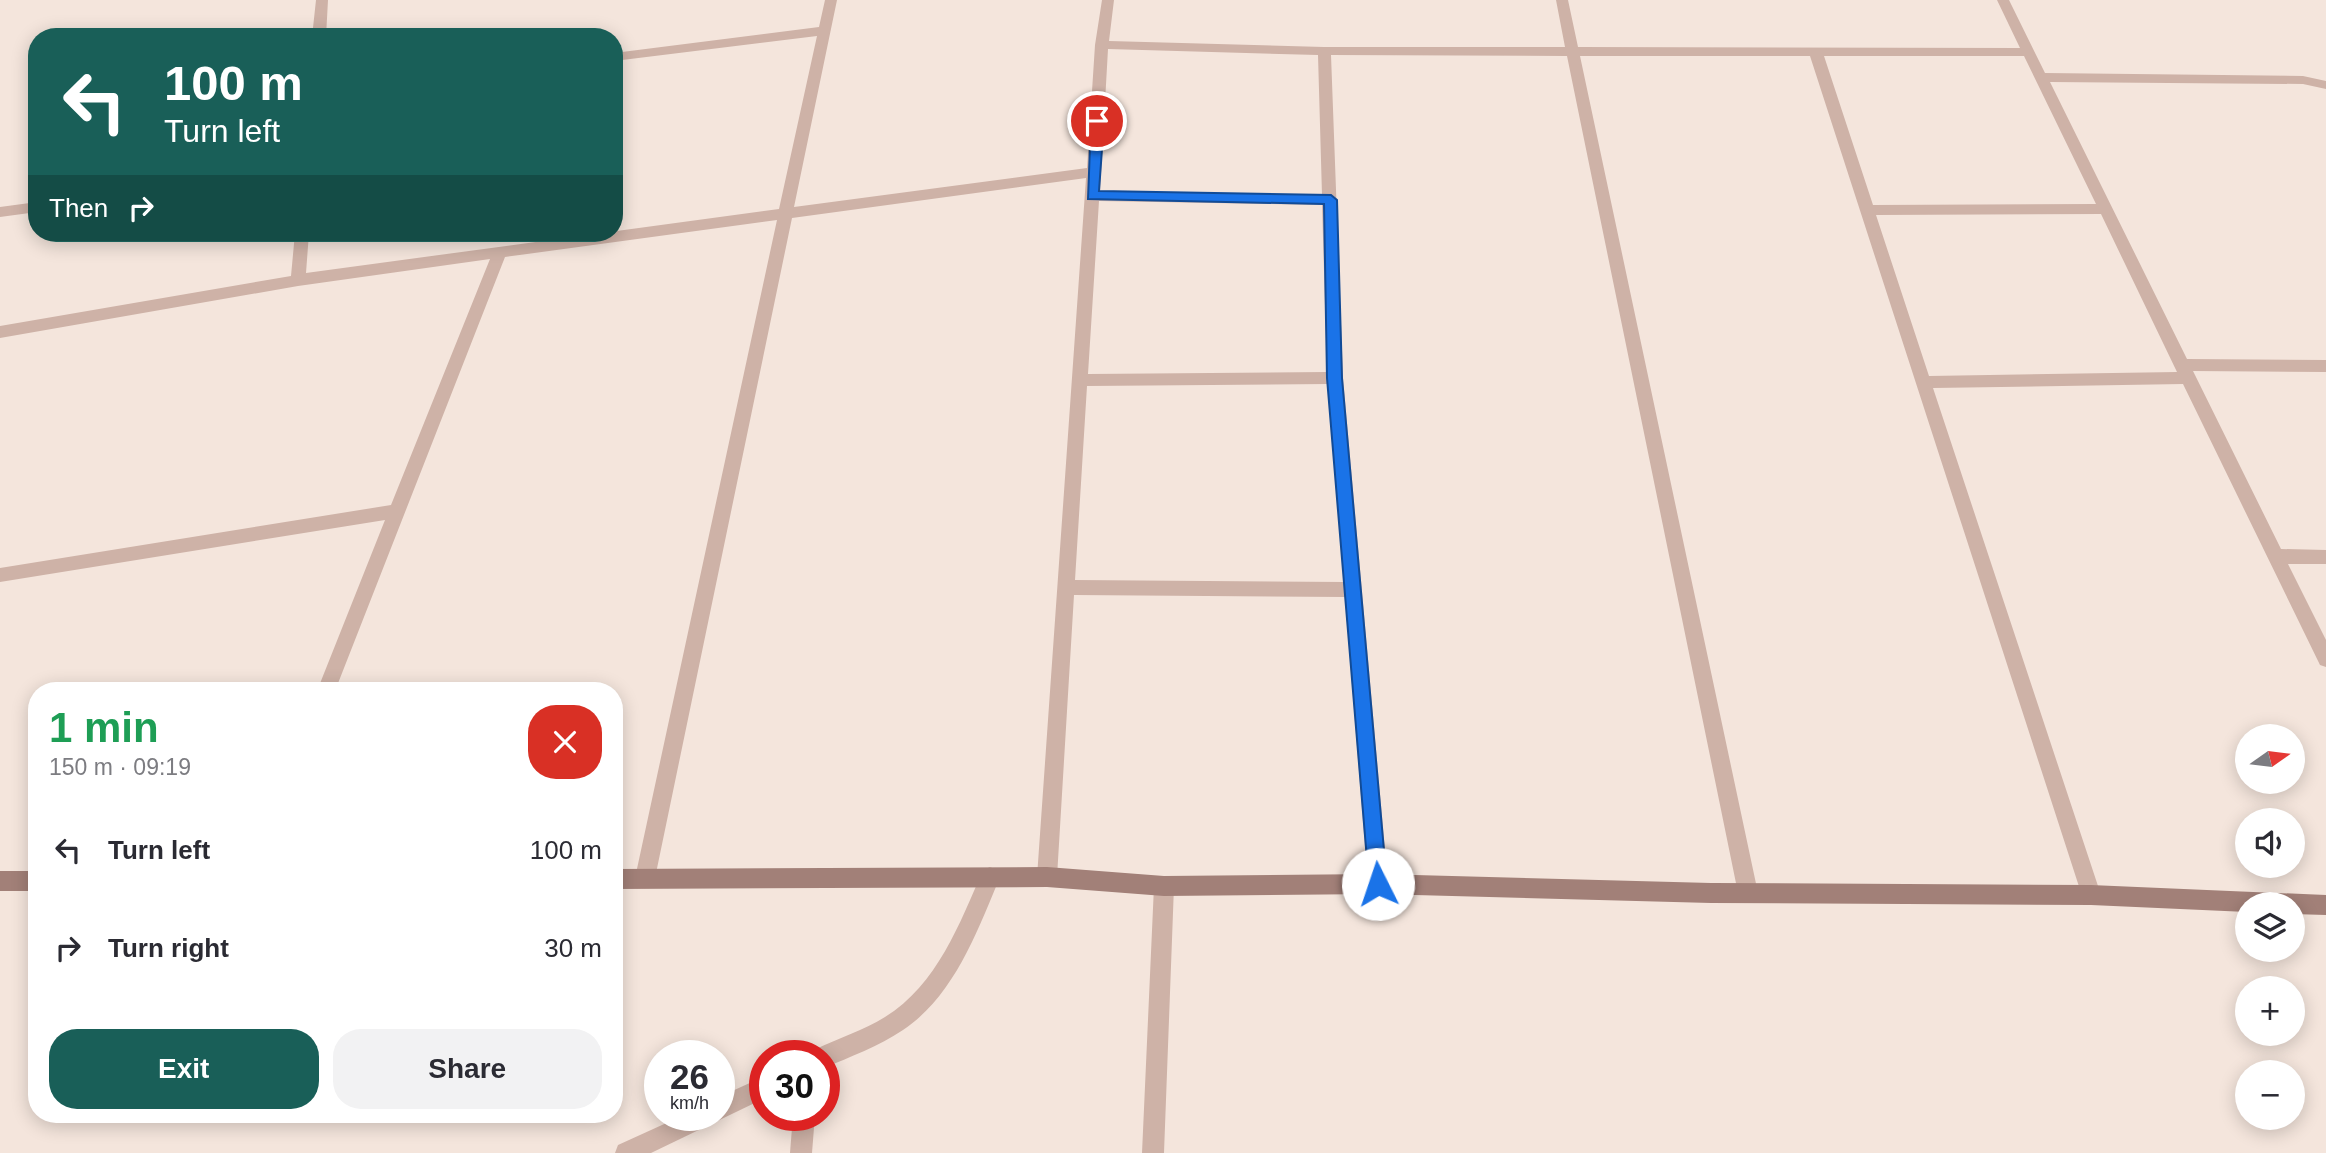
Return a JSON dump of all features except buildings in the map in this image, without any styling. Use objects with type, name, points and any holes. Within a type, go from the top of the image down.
[{"type":"street","points":[[320,28],[322,0]]},
{"type":"street","points":[[645,878],[831,0]]},
{"type":"street","points":[[1047,877],[1102,45],[1108,0]]},
{"type":"street","points":[[1562,0],[1748,893]]},
{"type":"street","points":[[2003,0],[2326,659]]},
{"type":"street","points":[[623,56],[824,31]]},
{"type":"street","points":[[1102,45],[1324,51],[2028,52]]},
{"type":"street","points":[[1815,50],[2091,894]]},
{"type":"street","points":[[1324,51],[1335,378],[1378,884]]},
{"type":"street","points":[[2040,77],[2303,80],[2326,85]]},
{"type":"street","points":[[623,235],[1094,172]]},
{"type":"street","points":[[1093,195],[1331,200]]},
{"type":"street","points":[[0,212],[28,208]]},
{"type":"street","points":[[1867,210],[2105,209]]},
{"type":"street","points":[[298,280],[301,242]]},
{"type":"street","points":[[0,332],[298,280],[573,242]]},
{"type":"street","points":[[330,682],[500,252]]},
{"type":"street","points":[[1924,382],[2326,366]]},
{"type":"street","points":[[1080,380],[1335,378]]},
{"type":"street","points":[[0,575],[399,511]]},
{"type":"street","points":[[2276,556],[2326,557]]},
{"type":"street","points":[[1066,587],[1354,590]]},
{"type":"street","points":[[840,1049],[901,1019],[935,984],[951,964],[990,877]]},
{"type":"street","points":[[623,878],[1047,877],[1164,886],[1378,884],[1748,893],[2091,894],[2326,905]]},
{"type":"street","points":[[0,881],[28,881]]},
{"type":"street","points":[[1153,1153],[1164,886]]},
{"type":"street","points":[[626,1153],[673,1131]]},
{"type":"street","points":[[802,1153],[803,1131]]},
{"type":"route","points":[[1097,121],[1093,195],[1331,200],[1335,378],[1378,884]]}]
